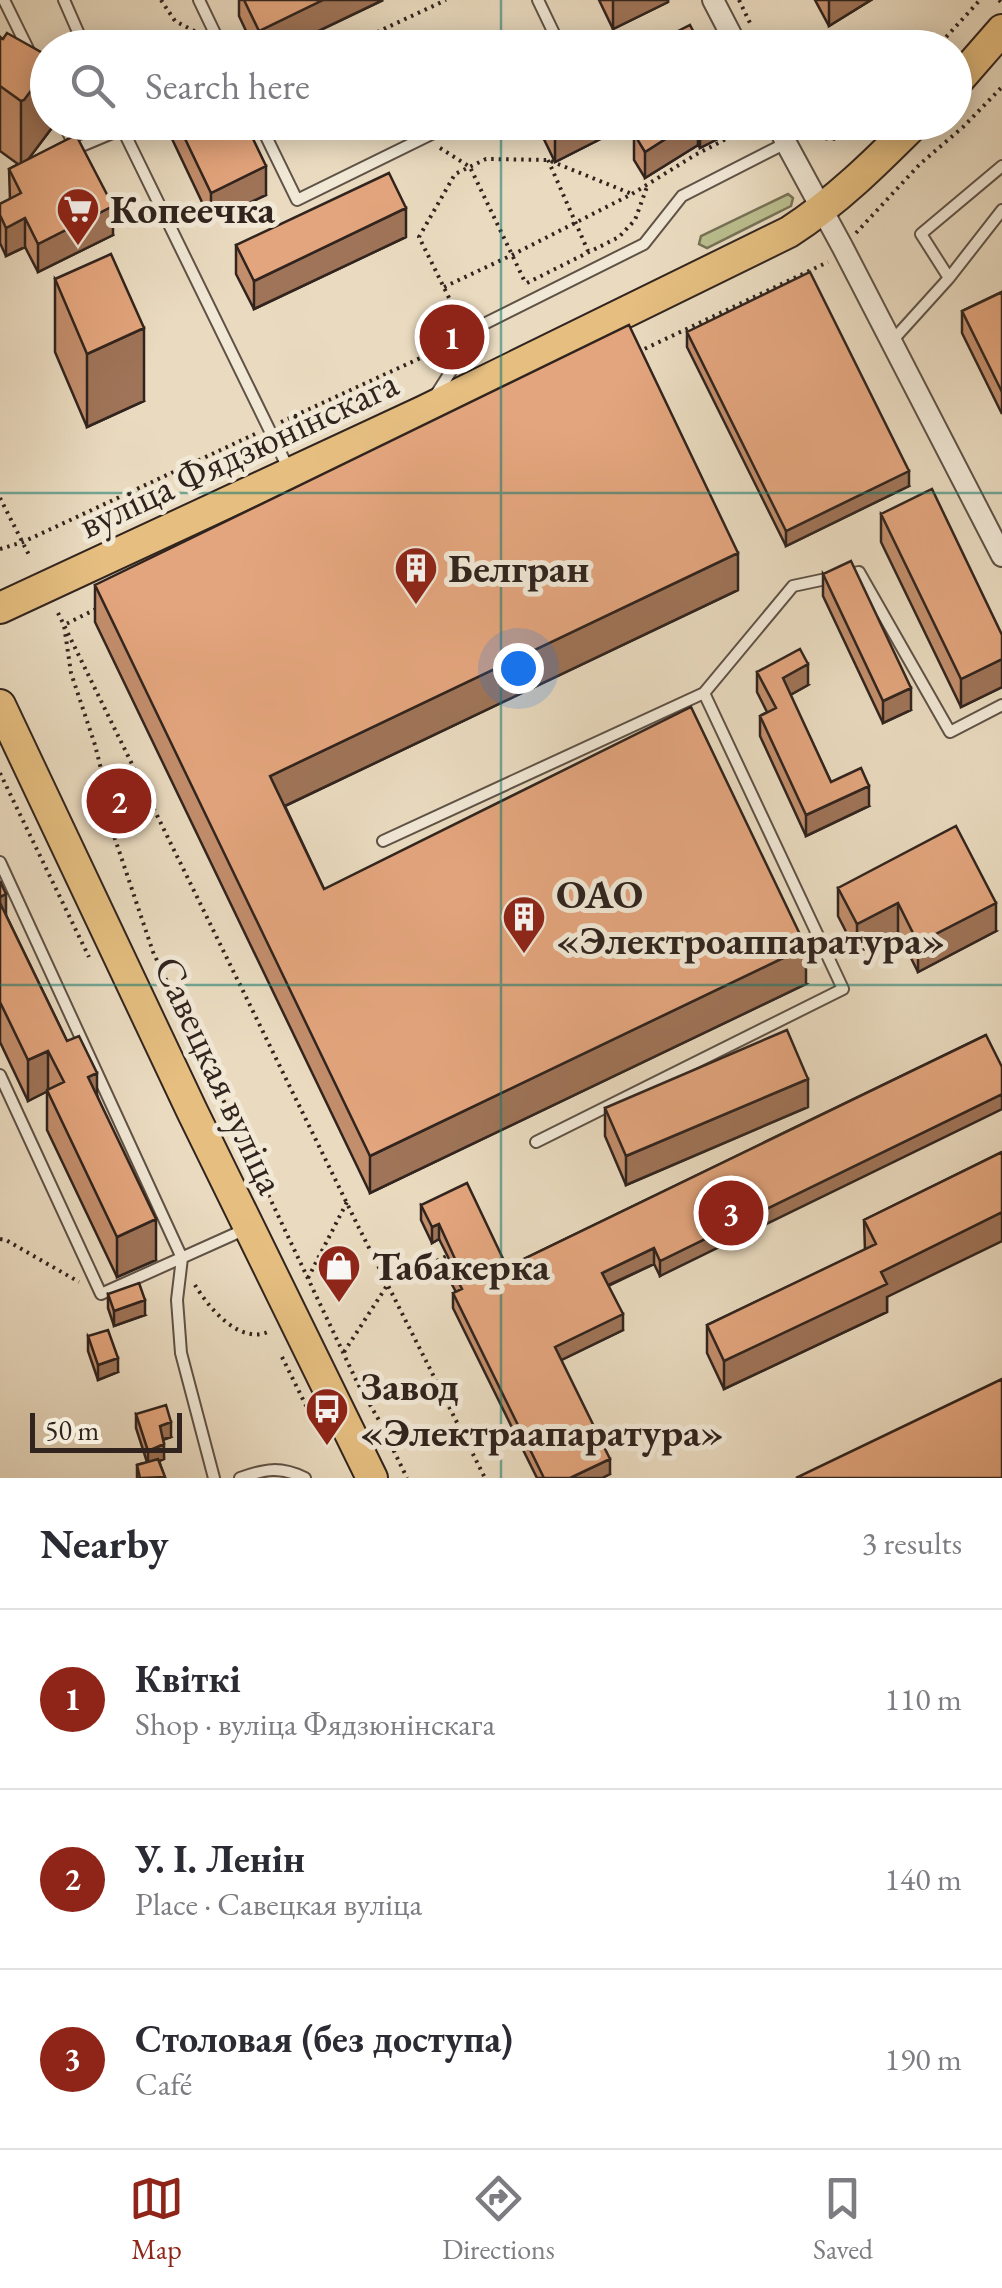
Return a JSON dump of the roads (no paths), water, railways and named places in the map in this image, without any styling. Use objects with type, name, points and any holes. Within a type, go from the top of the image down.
[{"type":"main road","points":[[972,67],[1002,30]]},
{"type":"main road","name":"вуліца Фядзюнінскага","points":[[0,608],[424,411],[789,232],[821,211],[897,140]]},
{"type":"main road","name":"Савецкая вуліца","points":[[0,704],[371,1478]]},
{"type":"street","points":[[713,0],[729,30]]},
{"type":"street","points":[[784,140],[1002,556]]},
{"type":"lane","points":[[4,0],[30,53]]},
{"type":"lane","points":[[64,0],[77,30]]},
{"type":"lane","points":[[199,0],[214,30]]},
{"type":"lane","points":[[538,0],[552,30]]},
{"type":"lane","points":[[72,140],[76,148]]},
{"type":"lane","points":[[60,156],[92,140]]},
{"type":"lane","points":[[127,140],[290,473]]},
{"type":"lane","points":[[268,140],[297,200],[420,140]]},
{"type":"lane","points":[[424,411],[480,326],[644,244],[682,196],[786,144]]},
{"type":"lane","points":[[949,278],[921,234],[1002,166]]},
{"type":"lane","points":[[892,341],[949,278],[1002,210]]},
{"type":"lane","points":[[383,841],[704,692],[793,586],[858,572],[950,732],[1002,705]]},
{"type":"lane","points":[[536,1142],[843,988],[704,692]]},
{"type":"lane","points":[[0,862],[182,1258],[177,1300],[181,1353],[214,1478]]},
{"type":"lane","points":[[0,1075],[101,1294],[248,1228]]},
{"type":"lane","points":[[240,1478],[263,1470],[290,1470],[305,1478]]},
{"type":"place","name":"Копеечка","points":[[78,247]]},
{"type":"place","name":"Квіткі","points":[[452,337]]},
{"type":"place","name":"Белгран","points":[[416,606]]},
{"type":"place","name":"У. І. Ленін","points":[[119,801]]},
{"type":"place","name":"ОАО «Электроаппаратура»","points":[[524,955]]},
{"type":"place","name":"Столовая (без доступа)","points":[[731,1213]]},
{"type":"place","name":"Табакерка","points":[[339,1304]]},
{"type":"place","name":"Завод «Электраапаратура»","points":[[327,1447]]}]
